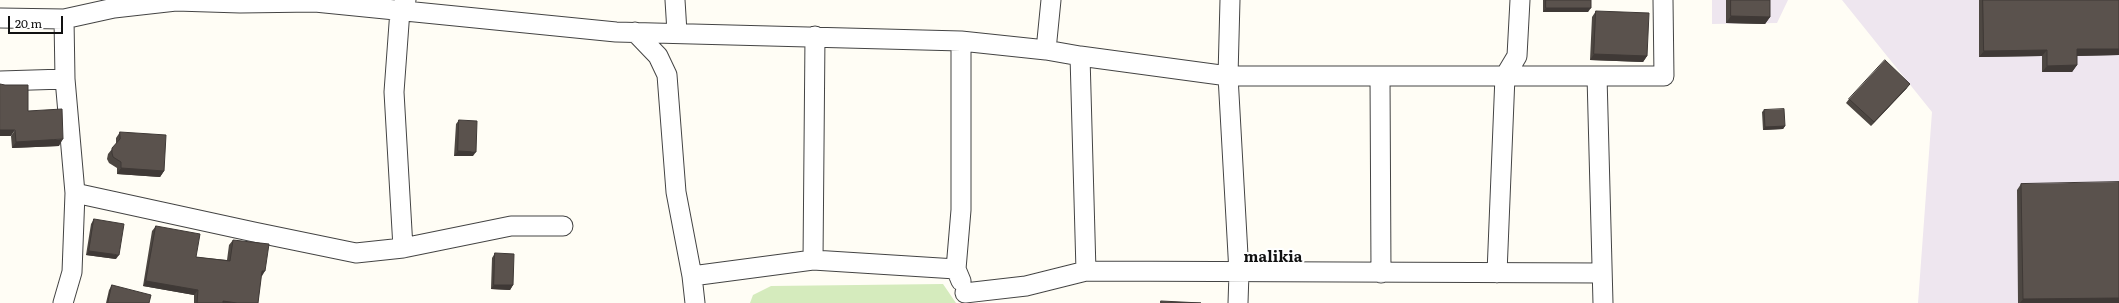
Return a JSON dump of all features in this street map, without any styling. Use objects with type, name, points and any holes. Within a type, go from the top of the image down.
[{"type":"street","points":[[675,0],[677,32]]},
{"type":"street","points":[[1046,50],[1051,0]]},
{"type":"street","points":[[1230,0],[1228,76],[1239,273],[1238,303]]},
{"type":"street","points":[[1497,273],[1505,76],[1517,56],[1520,0]]},
{"type":"street","points":[[0,18],[64,20],[114,8],[176,1],[240,3],[315,2],[403,5],[616,32],[677,32],[961,41],[1046,50],[1228,76],[1664,76],[1663,0]]},
{"type":"street","points":[[403,5],[394,92],[403,248]]},
{"type":"street","points":[[63,303],[72,272],[75,193],[65,79],[64,20]]},
{"type":"street","points":[[634,32],[658,56],[667,75],[676,192],[692,276],[695,303]]},
{"type":"street","points":[[813,260],[815,36]]},
{"type":"street","points":[[961,41],[961,210],[956,269],[966,298],[1026,286],[1086,271],[1239,273],[1602,273]]},
{"type":"street","points":[[1080,56],[1086,271]]},
{"type":"street","points":[[1380,76],[1382,273]]},
{"type":"street","points":[[1597,76],[1603,303]]},
{"type":"street","points":[[0,81],[65,79]]},
{"type":"street","points":[[75,193],[356,253],[403,248],[511,226],[563,226]]},
{"type":"street","points":[[692,276],[813,260],[956,269]]},
{"type":"shaded area","points":[[1712,0],[1788,0],[1777,23],[1712,24]]},
{"type":"shaded area","points":[[1842,0],[2119,0],[2119,303],[1918,303],[1932,112]]},
{"type":"green space","points":[[943,284],[956,303],[750,303],[753,295],[771,286]]},
{"type":"building","points":[[1546,0],[1591,0],[1591,8],[1546,8]]},
{"type":"building","points":[[1731,0],[1770,0],[1770,17],[1731,16]]},
{"type":"building","points":[[1983,0],[2119,0],[2119,49],[2077,49],[2077,65],[2047,66],[2047,50],[1984,51]]},
{"type":"building","points":[[1596,11],[1649,13],[1647,56],[1594,54]]},
{"type":"building","points":[[1885,60],[1910,84],[1874,122],[1849,99]]},
{"type":"building","points":[[0,84],[28,85],[28,111],[62,109],[63,139],[16,142],[15,130],[0,130]]},
{"type":"building","points":[[1784,109],[1785,126],[1765,127],[1764,110]]},
{"type":"building","points":[[459,120],[477,121],[476,152],[458,151]]},
{"type":"building","points":[[120,132],[166,135],[164,171],[121,168],[121,162],[113,157],[112,153],[112,148],[120,139]]},
{"type":"building","points":[[2119,182],[2119,298],[2023,299],[2021,184]]},
{"type":"building","points":[[94,219],[124,224],[119,255],[89,251]]},
{"type":"building","points":[[156,226],[200,234],[196,257],[230,261],[233,240],[269,244],[265,271],[262,271],[258,303],[223,301],[223,303],[197,303],[198,290],[146,281]]},
{"type":"building","points":[[495,253],[514,254],[513,285],[494,285]]},
{"type":"building","points":[[112,285],[151,295],[149,303],[108,303]]},
{"type":"building","points":[[1161,301],[1201,303],[1161,303]]},
{"type":"district","name":"malikia","points":[[1273,258]]}]
